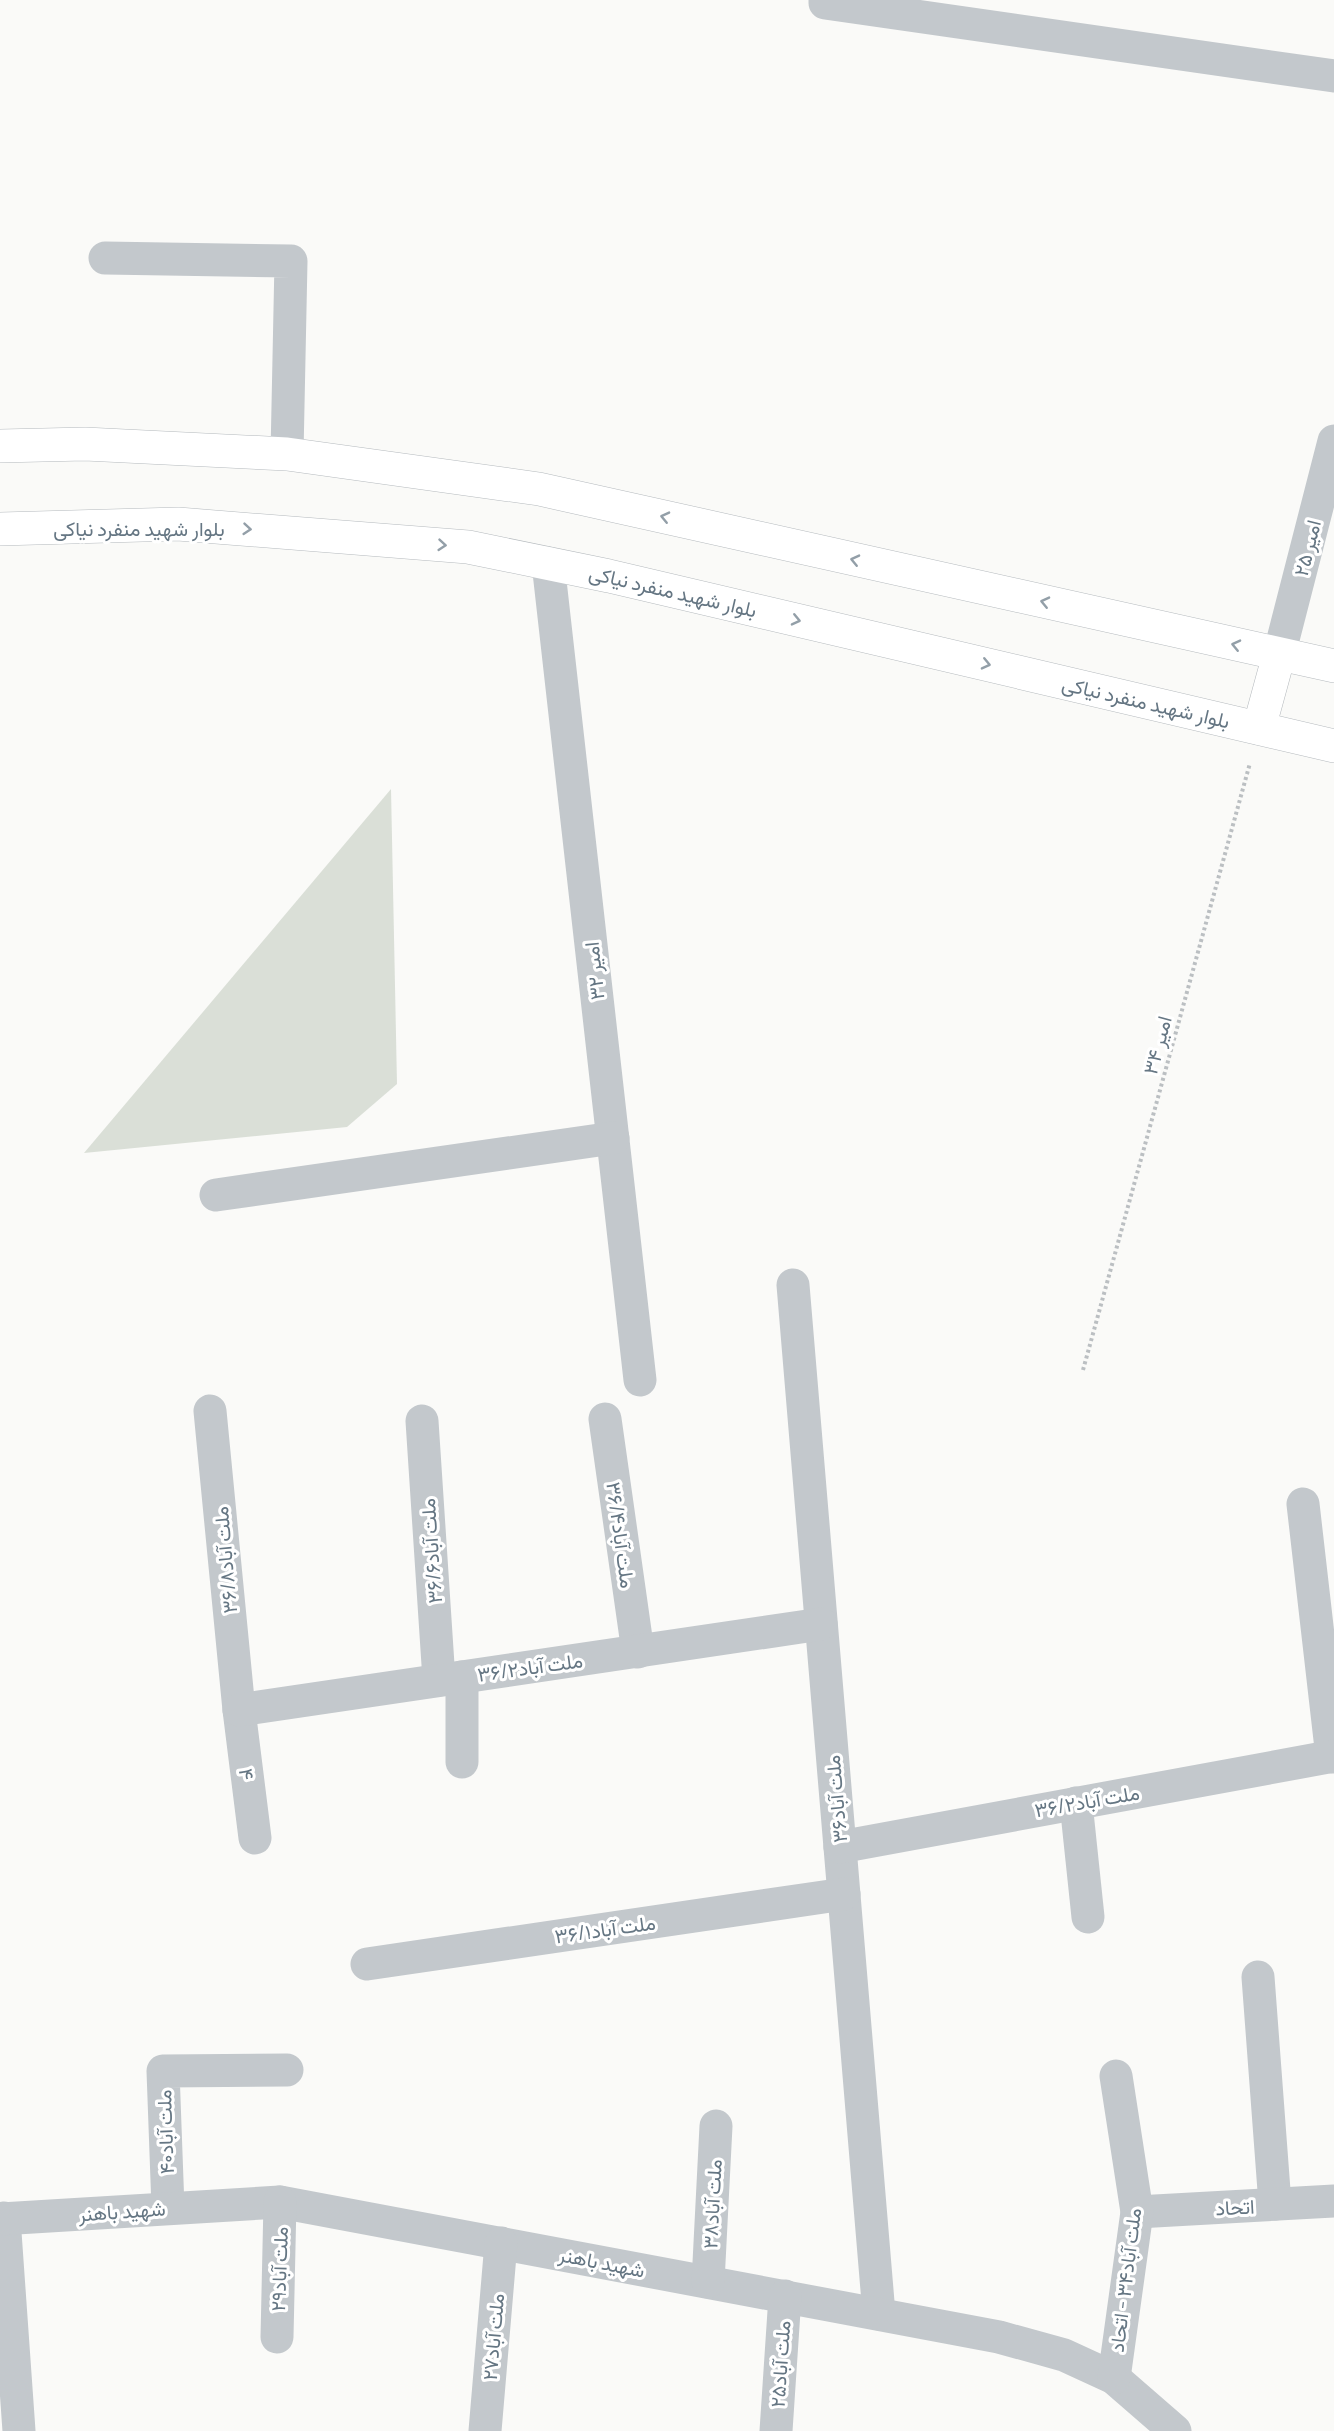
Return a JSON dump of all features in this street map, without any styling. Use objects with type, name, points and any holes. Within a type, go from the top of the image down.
[{"type":"main road","points":[[0,446],[85,444],[287,454],[539,489],[1334,666]]},
{"type":"main road","name":"بلوار شهید منفرد نیاکی","points":[[0,529],[178,524],[468,547],[548,563],[1334,746]]},
{"type":"main road","points":[[1259,728],[1279,655]]},
{"type":"street","points":[[825,0],[825,3],[1332,79]]},
{"type":"street","points":[[105,258],[291,261],[287,454]]},
{"type":"street","name":"امیر ۲۵","points":[[1279,655],[1334,441]]},
{"type":"street","name":"امیر ۳۲","points":[[548,563],[640,1380]]},
{"type":"street","points":[[216,1195],[613,1138]]},
{"type":"street","name":"ملت آباد۳۶","points":[[793,1285],[879,2314]]},
{"type":"street","name":"ملت آباد۳۶/۸","points":[[210,1411],[239,1710]]},
{"type":"street","name":"ملت آباد۳۶/۴","points":[[605,1419],[638,1652]]},
{"type":"street","name":"ملت آباد۳۶/۶","points":[[422,1421],[450,1679],[462,1762]]},
{"type":"street","points":[[1303,1504],[1333,1756]]},
{"type":"street","name":"ملت آباد۳۶/۲","points":[[239,1710],[821,1624]]},
{"type":"street","name":"۴","points":[[239,1710],[255,1838]]},
{"type":"street","name":"ملت آباد۳۶/۲","points":[[840,1847],[1333,1756]]},
{"type":"street","points":[[1077,1803],[1088,1917]]},
{"type":"street","name":"ملت آباد۳۶/۱","points":[[367,1964],[844,1894]]},
{"type":"street","points":[[1258,1977],[1275,2204]]},
{"type":"street","name":"ملت آباد۴۰","points":[[168,2208],[163,2071],[287,2070]]},
{"type":"street","name":"ملت آباد۳۴ - اتحاد","points":[[1114,2378],[1137,2212],[1116,2076]]},
{"type":"street","name":"ملت آباد۳۸","points":[[708,2282],[716,2126]]},
{"type":"street","name":"اتحاد","points":[[1137,2212],[1334,2201]]},
{"type":"street","name":"شهید باهنر","points":[[2,2218],[280,2202],[999,2337],[1065,2355],[1114,2378],[1175,2431]]},
{"type":"street","name":"ملت آباد۲۹","points":[[277,2337],[280,2202]]},
{"type":"street","points":[[2,2218],[19,2431]]},
{"type":"street","name":"ملت آباد۲۷","points":[[485,2431],[501,2243]]},
{"type":"street","name":"ملت آباد۲۵","points":[[776,2431],[785,2296]]},
{"type":"path","name":"امیر ۳۴","points":[[1083,1370],[1259,728]]},
{"type":"shaded area","points":[[391,789],[397,1084],[347,1127],[84,1153]]}]
